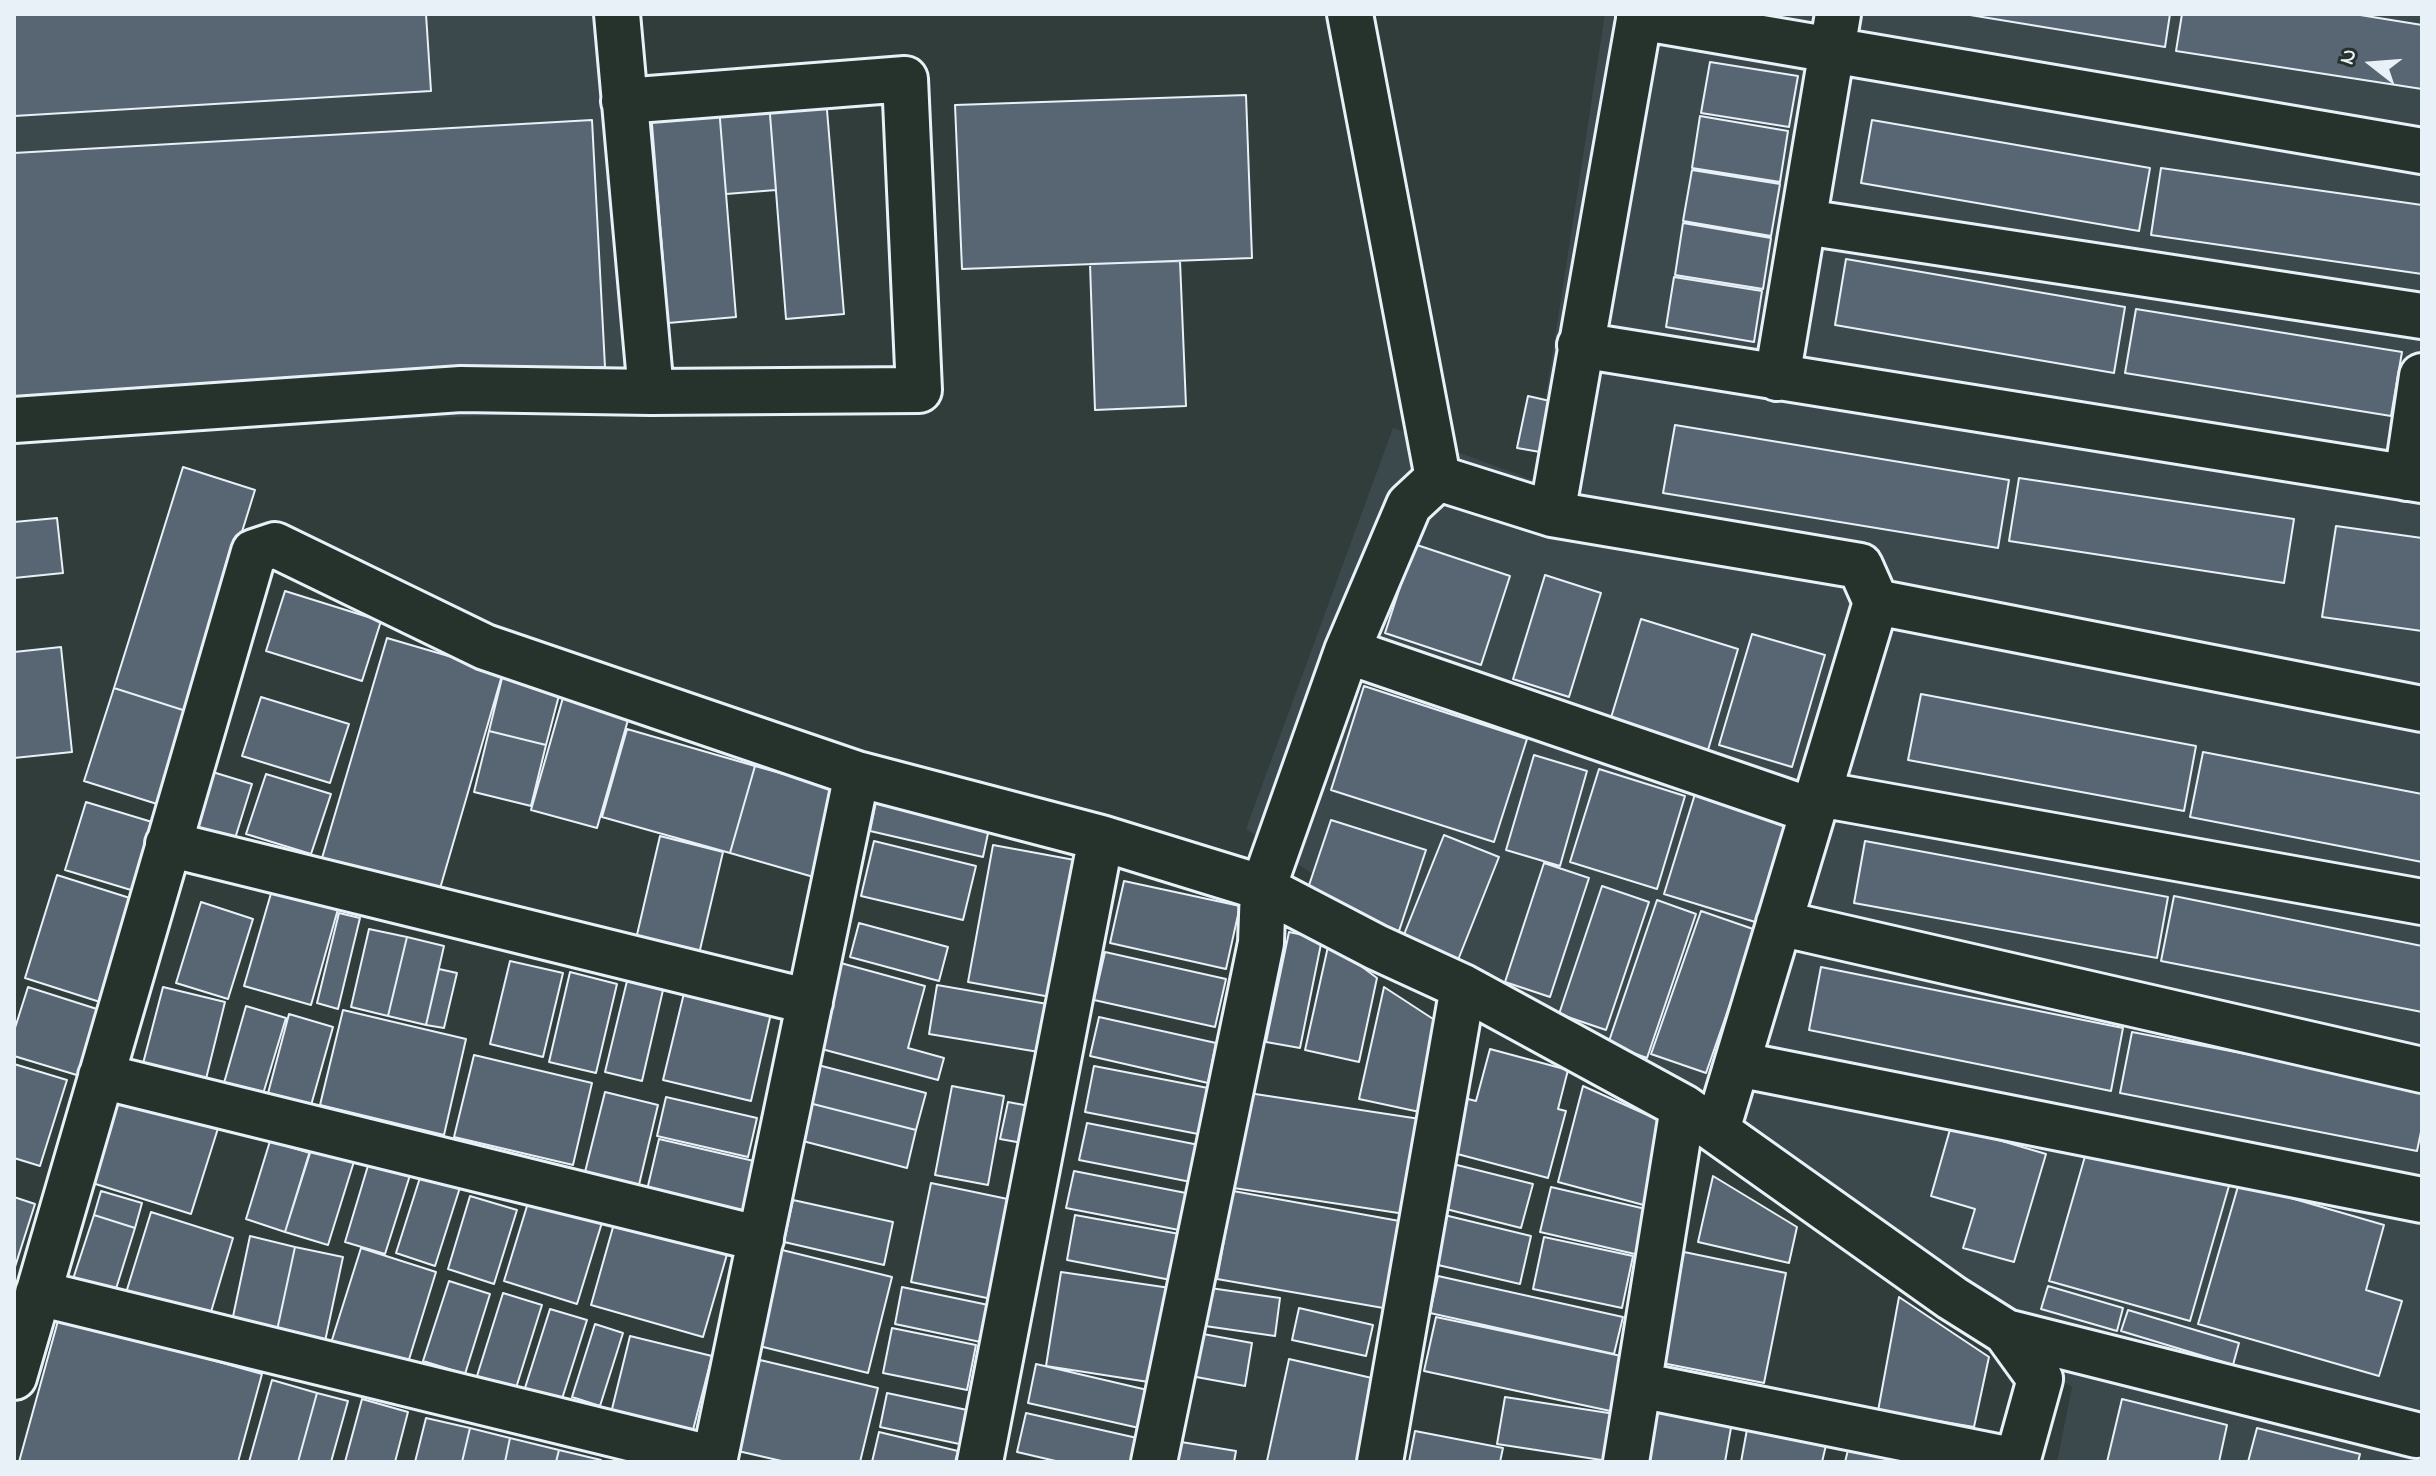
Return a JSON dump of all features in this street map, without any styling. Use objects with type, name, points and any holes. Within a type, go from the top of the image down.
[{"type":"street","points":[[617,14],[651,392]]},
{"type":"street","points":[[1350,14],[1438,478]]},
{"type":"street","points":[[1552,514],[1639,16],[1836,32],[2422,151]]},
{"type":"street","points":[[1777,378],[1836,32]]},
{"type":"street","points":[[14,420],[461,389],[651,392],[919,390],[905,79],[624,101]]},
{"type":"street","points":[[1805,222],[2422,316]]},
{"type":"street","points":[[1580,345],[2415,479],[2422,376]]},
{"type":"street","points":[[1438,478],[1552,514],[1860,566],[1876,602],[1737,1064],[1700,1118],[1639,1385],[1626,1462]]},
{"type":"street","points":[[1154,1462],[1261,943],[1263,888],[1347,651],[1409,505],[1438,478]]},
{"type":"street","points":[[14,1377],[254,552],[275,545],[485,647],[857,774],[1101,838],[1263,888],[1376,947],[1463,987],[1700,1118],[1952,1298],[2006,1332],[2416,1435]]},
{"type":"street","points":[[1876,602],[2422,709]]},
{"type":"street","points":[[1347,651],[1816,803],[2422,902]]},
{"type":"street","points":[[38,1293],[715,1460],[857,774]]},
{"type":"street","points":[[980,1462],[1101,838]]},
{"type":"street","points":[[168,844],[810,1002]]},
{"type":"street","points":[[1779,923],[2422,1070]]},
{"type":"street","points":[[1380,1462],[1463,987]]},
{"type":"street","points":[[1737,1064],[2422,1200]]},
{"type":"street","points":[[101,1076],[761,1239]]},
{"type":"street","points":[[1639,1385],[2017,1462],[2040,1379],[2006,1332]]},
{"type":"shaded area","points":[[14,14],[602,14],[642,409],[14,436]]},
{"type":"shaded area","points":[[1605,14],[2422,14],[2422,1462],[2057,1462],[2072,1387],[1246,829],[1393,428],[1533,480]]},
{"type":"building","points":[[14,14],[426,14],[431,91],[14,116]]},
{"type":"building","points":[[1964,14],[2170,14],[2165,47]]},
{"type":"building","points":[[2182,14],[2354,14],[2422,25],[2422,89],[2176,51]]},
{"type":"building","points":[[1710,62],[1798,76],[1789,127],[1701,113]]},
{"type":"building","points":[[1246,95],[1252,258],[962,269],[955,105]]},
{"type":"building","points":[[826,98],[844,314],[786,319],[769,102]]},
{"type":"building","points":[[769,102],[776,190],[726,194],[719,107]]},
{"type":"building","points":[[719,107],[736,317],[668,323],[651,112]]},
{"type":"building","points":[[1700,116],[1788,131],[1780,182],[1692,168]]},
{"type":"building","points":[[592,120],[605,367],[14,401],[14,153]]},
{"type":"building","points":[[1872,120],[2150,168],[2139,231],[1861,183]]},
{"type":"building","points":[[2161,168],[2422,205],[2422,274],[2151,235]]},
{"type":"building","points":[[1692,170],[1780,184],[1771,236],[1683,221]]},
{"type":"building","points":[[1683,223],[1771,238],[1763,289],[1675,275]]},
{"type":"building","points":[[1846,259],[2125,307],[2114,373],[1835,325]]},
{"type":"building","points":[[1180,261],[1186,406],[1095,410],[1090,264]]},
{"type":"building","points":[[1674,277],[1762,291],[1754,342],[1666,327]]},
{"type":"building","points":[[2136,309],[2402,352],[2391,416],[2125,373]]},
{"type":"building","points":[[1528,396],[1550,401],[1540,452],[1517,448]]},
{"type":"building","points":[[1675,425],[2009,480],[1998,548],[1663,493]]},
{"type":"building","points":[[183,467],[255,490],[186,711],[114,688]]},
{"type":"building","points":[[2019,478],[2294,519],[2284,583],[2009,541]]},
{"type":"building","points":[[57,518],[63,573],[14,578],[14,522]]},
{"type":"building","points":[[2336,526],[2422,538],[2422,631],[2322,617]]},
{"type":"building","points":[[1414,544],[1510,576],[1481,665],[1385,633]]},
{"type":"building","points":[[1545,575],[1601,593],[1569,697],[1513,679]]},
{"type":"building","points":[[285,591],[381,621],[362,681],[266,651]]},
{"type":"building","points":[[1641,619],[1738,649],[1708,750],[1610,721]]},
{"type":"building","points":[[1752,634],[1825,655],[1792,767],[1719,745]]},
{"type":"building","points":[[387,638],[503,672],[439,892],[322,858]]},
{"type":"building","points":[[61,647],[72,752],[14,758],[14,652]]},
{"type":"building","points":[[504,670],[562,684],[546,745],[489,731]]},
{"type":"building","points":[[1364,686],[1527,739],[1494,842],[1331,790]]},
{"type":"building","points":[[114,688],[186,711],[157,804],[84,781]]},
{"type":"building","points":[[564,694],[630,713],[597,828],[531,810]]},
{"type":"building","points":[[1921,694],[2196,746],[2184,811],[1908,760]]},
{"type":"building","points":[[261,697],[349,724],[330,783],[242,756]]},
{"type":"building","points":[[627,729],[755,766],[730,853],[602,817]]},
{"type":"building","points":[[489,731],[546,745],[531,806],[474,792]]},
{"type":"building","points":[[2203,752],[2422,794],[2422,862],[2190,817]]},
{"type":"building","points":[[1534,755],[1587,771],[1560,866],[1506,850]]},
{"type":"building","points":[[755,766],[849,792],[824,880],[730,853]]},
{"type":"building","points":[[1599,769],[1685,796],[1657,889],[1570,862]]},
{"type":"building","points":[[206,770],[252,784],[233,845],[186,831]]},
{"type":"building","points":[[266,774],[331,794],[311,854],[246,834]]},
{"type":"building","points":[[878,792],[991,819],[983,857],[870,831]]},
{"type":"building","points":[[1695,794],[1796,825],[1765,925],[1664,894]]},
{"type":"building","points":[[86,802],[152,822],[131,890],[65,870]]},
{"type":"building","points":[[1331,820],[1426,850],[1399,931],[1304,900]]},
{"type":"building","points":[[1444,835],[1499,857],[1458,960],[1403,937]]},
{"type":"building","points":[[660,836],[723,852],[699,954],[636,939]]},
{"type":"building","points":[[874,841],[976,866],[963,920],[861,896]]},
{"type":"building","points":[[1865,841],[2168,897],[2157,958],[1854,903]]},
{"type":"building","points":[[993,845],[1080,861],[1056,998],[968,982]]},
{"type":"building","points":[[1544,863],[1589,878],[1550,997],[1505,982]]},
{"type":"building","points":[[57,875],[133,899],[100,1002],[25,978]]},
{"type":"building","points":[[1124,881],[1240,906],[1226,969],[1110,943]]},
{"type":"building","points":[[1602,886],[1649,902],[1606,1030],[1559,1014]]},
{"type":"building","points":[[272,890],[338,909],[311,1005],[244,986]]},
{"type":"building","points":[[2174,896],[2422,946],[2422,1012],[2161,961]]},
{"type":"building","points":[[1657,900],[1696,914],[1647,1058],[1608,1044]]},
{"type":"building","points":[[201,902],[253,919],[228,999],[176,983]]},
{"type":"building","points":[[1701,911],[1756,930],[1706,1073],[1651,1054]]},
{"type":"building","points":[[339,913],[360,918],[338,1009],[317,1003]]},
{"type":"building","points":[[859,923],[948,947],[939,981],[850,957]]},
{"type":"building","points":[[369,929],[407,937],[388,1016],[351,1007]]},
{"type":"building","points":[[1289,932],[1322,939],[1300,1048],[1266,1042]]},
{"type":"building","points":[[407,937],[444,946],[426,1025],[388,1016]]},
{"type":"building","points":[[1329,942],[1377,978],[1359,1062],[1305,1050]]},
{"type":"building","points":[[1105,952],[1226,979],[1215,1027],[1094,1000]]},
{"type":"building","points":[[510,961],[563,973],[543,1057],[490,1044]]},
{"type":"building","points":[[837,962],[925,986],[908,1048],[944,1058],[938,1080],[814,1047]]},
{"type":"building","points":[[1821,967],[2123,1028],[2111,1091],[1809,1030]]},
{"type":"building","points":[[439,969],[457,973],[444,1028],[426,1025]]},
{"type":"building","points":[[570,972],[617,984],[596,1073],[549,1062]]},
{"type":"building","points":[[627,981],[663,990],[642,1081],[605,1072]]},
{"type":"building","points":[[937,985],[1059,1006],[1051,1054],[929,1034]]},
{"type":"building","points":[[28,987],[100,1010],[80,1076],[14,1056],[14,1031]]},
{"type":"building","points":[[163,987],[225,1002],[203,1091],[140,1075]]},
{"type":"building","points":[[1384,987],[1447,1028],[1429,1114],[1359,1099]]},
{"type":"building","points":[[685,989],[772,1009],[751,1101],[663,1080]]},
{"type":"building","points":[[246,1006],[286,1018],[263,1094],[224,1083]]},
{"type":"building","points":[[343,1010],[466,1039],[444,1135],[320,1105]]},
{"type":"building","points":[[289,1014],[333,1027],[310,1109],[267,1097]]},
{"type":"building","points":[[1099,1017],[1216,1043],[1208,1083],[1090,1056]]},
{"type":"building","points":[[2132,1032],[2422,1088],[2422,1127],[2417,1151],[2120,1093]]},
{"type":"building","points":[[1490,1049],[1568,1070],[1558,1109],[1566,1111],[1548,1178],[1446,1151],[1460,1097],[1476,1101]]},
{"type":"building","points":[[474,1055],[592,1083],[573,1165],[454,1137]]},
{"type":"building","points":[[14,1064],[67,1080],[40,1166],[14,1158]]},
{"type":"building","points":[[814,1064],[926,1093],[916,1130],[805,1102]]},
{"type":"building","points":[[1094,1066],[1208,1088],[1198,1134],[1085,1112]]},
{"type":"building","points":[[952,1086],[1004,1096],[988,1185],[935,1175]]},
{"type":"building","points":[[1583,1086],[1672,1126],[1651,1207],[1558,1182]]},
{"type":"building","points":[[115,1089],[220,1122],[191,1214],[86,1181]]},
{"type":"building","points":[[605,1092],[658,1105],[638,1189],[584,1176]]},
{"type":"building","points":[[1242,1092],[1420,1119],[1405,1214],[1227,1187]]},
{"type":"building","points":[[666,1097],[757,1118],[748,1157],[657,1136]]},
{"type":"building","points":[[805,1102],[916,1130],[907,1168],[795,1139]]},
{"type":"building","points":[[1008,1102],[1035,1107],[1028,1144],[1000,1139]]},
{"type":"building","points":[[1087,1123],[1199,1145],[1191,1182],[1079,1160]]},
{"type":"building","points":[[1951,1126],[2046,1154],[2014,1262],[1963,1248],[1975,1209],[1931,1196]]},
{"type":"building","points":[[659,1139],[754,1161],[742,1212],[647,1190]]},
{"type":"building","points":[[2090,1139],[2231,1179],[2190,1321],[2049,1281]]},
{"type":"building","points":[[270,1141],[310,1153],[285,1232],[246,1219]]},
{"type":"building","points":[[313,1141],[356,1155],[328,1245],[285,1232]]},
{"type":"building","points":[[370,1159],[411,1172],[385,1254],[345,1242]]},
{"type":"building","points":[[1445,1162],[1533,1184],[1521,1228],[1434,1206]]},
{"type":"building","points":[[424,1165],[463,1178],[435,1266],[396,1253]]},
{"type":"building","points":[[1074,1171],[1191,1194],[1184,1231],[1066,1208]]},
{"type":"building","points":[[1713,1176],[1797,1227],[1789,1263],[1698,1242]]},
{"type":"building","points":[[931,1183],[1022,1202],[1001,1301],[911,1282]]},
{"type":"building","points":[[2239,1183],[2384,1225],[2366,1290],[2402,1301],[2379,1376],[2198,1324]]},
{"type":"building","points":[[1551,1187],[1650,1210],[1639,1255],[1540,1232]]},
{"type":"building","points":[[101,1191],[142,1203],[135,1228],[94,1215]]},
{"type":"building","points":[[1233,1191],[1405,1222],[1389,1309],[1217,1279]]},
{"type":"building","points":[[531,1193],[604,1216],[577,1304],[504,1281]]},
{"type":"building","points":[[470,1196],[517,1210],[494,1284],[448,1269]]},
{"type":"building","points":[[14,1197],[35,1204],[14,1270]]},
{"type":"building","points":[[793,1200],[893,1222],[884,1265],[784,1242]]},
{"type":"building","points":[[151,1212],[233,1238],[208,1322],[125,1296]]},
{"type":"building","points":[[617,1213],[730,1244],[703,1337],[591,1305]]},
{"type":"building","points":[[1436,1213],[1531,1236],[1520,1284],[1425,1262]]},
{"type":"building","points":[[94,1215],[135,1228],[115,1292],[73,1279]]},
{"type":"building","points":[[1075,1215],[1185,1235],[1176,1281],[1067,1260]]},
{"type":"building","points":[[250,1236],[295,1247],[276,1335],[231,1326]]},
{"type":"building","points":[[1544,1237],[1633,1256],[1622,1308],[1533,1289]]},
{"type":"building","points":[[295,1247],[343,1257],[324,1346],[276,1335]]},
{"type":"building","points":[[361,1248],[436,1272],[407,1366],[331,1343]]},
{"type":"building","points":[[774,1248],[892,1277],[868,1373],[751,1344]]},
{"type":"building","points":[[1684,1252],[1786,1273],[1764,1383],[1662,1363]]},
{"type":"building","points":[[1061,1272],[1170,1288],[1155,1383],[1046,1366]]},
{"type":"building","points":[[1438,1276],[1623,1317],[1614,1354],[1430,1313]]},
{"type":"building","points":[[449,1281],[490,1294],[465,1374],[423,1361]]},
{"type":"building","points":[[1196,1286],[1280,1298],[1275,1336],[1191,1324]]},
{"type":"building","points":[[2048,1286],[2123,1308],[2117,1331],[2041,1309]]},
{"type":"building","points":[[902,1287],[998,1307],[990,1344],[895,1324]]},
{"type":"building","points":[[503,1293],[542,1305],[516,1388],[477,1376]]},
{"type":"building","points":[[1899,1297],[1989,1357],[1974,1427],[1878,1411]]},
{"type":"building","points":[[1299,1308],[1373,1325],[1366,1356],[1292,1340]]},
{"type":"building","points":[[550,1309],[587,1320],[561,1402],[524,1391]]},
{"type":"building","points":[[2128,1310],[2239,1343],[2233,1365],[2121,1331]]},
{"type":"building","points":[[59,1317],[262,1374],[238,1462],[19,1462]]},
{"type":"building","points":[[1436,1317],[1626,1357],[1615,1412],[1424,1371]]},
{"type":"building","points":[[595,1324],[623,1333],[600,1406],[572,1397]]},
{"type":"building","points":[[892,1328],[976,1345],[967,1390],[883,1373]]},
{"type":"building","points":[[1187,1331],[1252,1343],[1245,1386],[1180,1374]]},
{"type":"building","points":[[630,1336],[712,1356],[692,1434],[611,1413]]},
{"type":"building","points":[[1289,1359],[1385,1381],[1366,1462],[1267,1461]]},
{"type":"building","points":[[760,1360],[878,1388],[860,1462],[786,1462],[738,1451]]},
{"type":"building","points":[[1036,1364],[1156,1392],[1148,1430],[1028,1403]]},
{"type":"building","points":[[272,1380],[317,1393],[298,1462],[249,1462]]},
{"type":"building","points":[[317,1393],[348,1401],[331,1462],[298,1462]]},
{"type":"building","points":[[887,1393],[972,1411],[964,1445],[880,1427]]},
{"type":"building","points":[[1505,1397],[1615,1414],[1608,1461],[1497,1444]]},
{"type":"building","points":[[362,1399],[408,1412],[395,1462],[345,1462]]},
{"type":"building","points":[[2122,1399],[2227,1425],[2219,1462],[2107,1462]]},
{"type":"building","points":[[1650,1408],[1732,1422],[1725,1462],[1641,1462]]},
{"type":"building","points":[[1026,1413],[1146,1440],[1141,1462],[1060,1462],[1017,1452]]},
{"type":"building","points":[[426,1418],[470,1428],[462,1462],[415,1462]]},
{"type":"building","points":[[1748,1424],[1827,1441],[1822,1462],[1741,1462]]},
{"type":"building","points":[[470,1428],[510,1438],[505,1462],[462,1462]]},
{"type":"building","points":[[2257,1428],[2360,1454],[2358,1462],[2248,1462]]},
{"type":"building","points":[[1415,1431],[1503,1448],[1500,1462],[1409,1462]]},
{"type":"building","points":[[879,1432],[958,1451],[955,1462],[872,1462]]},
{"type":"building","points":[[510,1438],[559,1450],[556,1462],[505,1462]]},
{"type":"building","points":[[1169,1440],[1236,1451],[1234,1462],[1165,1462]]},
{"type":"building","points":[[1850,1442],[1935,1462],[1845,1462]]},
{"type":"building","points":[[559,1450],[601,1460],[601,1462],[556,1462]]}]
